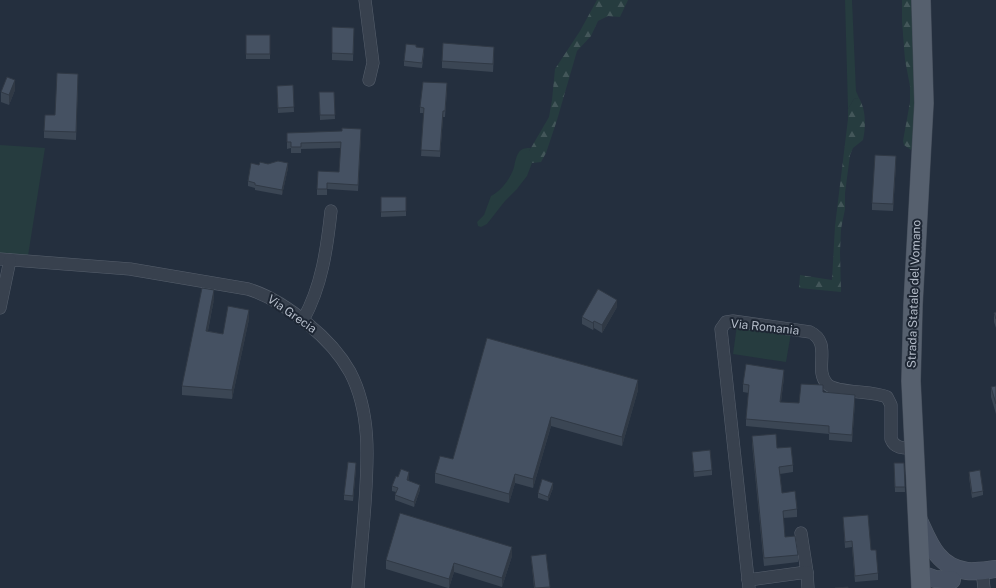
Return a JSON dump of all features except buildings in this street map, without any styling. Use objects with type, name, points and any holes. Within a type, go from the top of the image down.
[{"type":"main road","name":"Strada Statale del Vomano","points":[[921,0],[924,103],[911,349],[911,381],[921,581]]},
{"type":"main road","points":[[917,516],[935,553],[943,561],[965,574]]},
{"type":"main road","points":[[921,581],[965,574]]},
{"type":"street","points":[[365,0],[373,63],[369,80]]},
{"type":"street","points":[[304,320],[317,293],[327,246],[331,211]]},
{"type":"street","points":[[0,308],[5,259]]},
{"type":"street","name":"Via Grecia","points":[[5,259],[130,269],[242,288],[261,293],[273,299],[320,333],[335,350],[350,372],[366,420],[366,476],[358,588]]},
{"type":"street","name":"Via Romania","points":[[748,584],[721,329],[726,322],[733,321],[810,332],[817,335],[821,342],[822,372],[826,384],[832,388],[872,393],[887,397],[891,405],[892,443],[898,447],[914,448]]},
{"type":"street","points":[[802,533],[808,588]]},
{"type":"street","points":[[748,584],[807,572]]},
{"type":"street","points":[[965,574],[984,588]]},
{"type":"green space","points":[[597,0],[628,0],[620,17],[608,16],[598,21],[591,36],[577,51],[546,153],[541,162],[532,163],[528,158],[528,153],[549,117],[555,69],[580,31]]},
{"type":"green space","points":[[845,0],[852,0],[856,91],[859,98],[854,99],[848,109]]},
{"type":"green space","points":[[902,0],[916,0],[915,148],[911,150],[904,145],[903,141],[910,102],[910,86],[905,60]]},
{"type":"green space","points":[[859,98],[865,118],[865,129],[863,140],[853,148],[850,155],[845,193],[845,209],[841,229],[841,292],[799,288],[800,275],[832,280],[835,226],[848,109],[854,99]]},
{"type":"green space","points":[[0,145],[45,148],[28,256],[0,254]]},
{"type":"green space","points":[[526,148],[531,148],[528,156],[532,163],[527,176],[487,224],[481,227],[478,226],[477,222],[484,215],[491,196],[502,188],[511,175],[519,152]]},
{"type":"green space","points":[[737,325],[791,333],[786,362],[733,354]]}]
